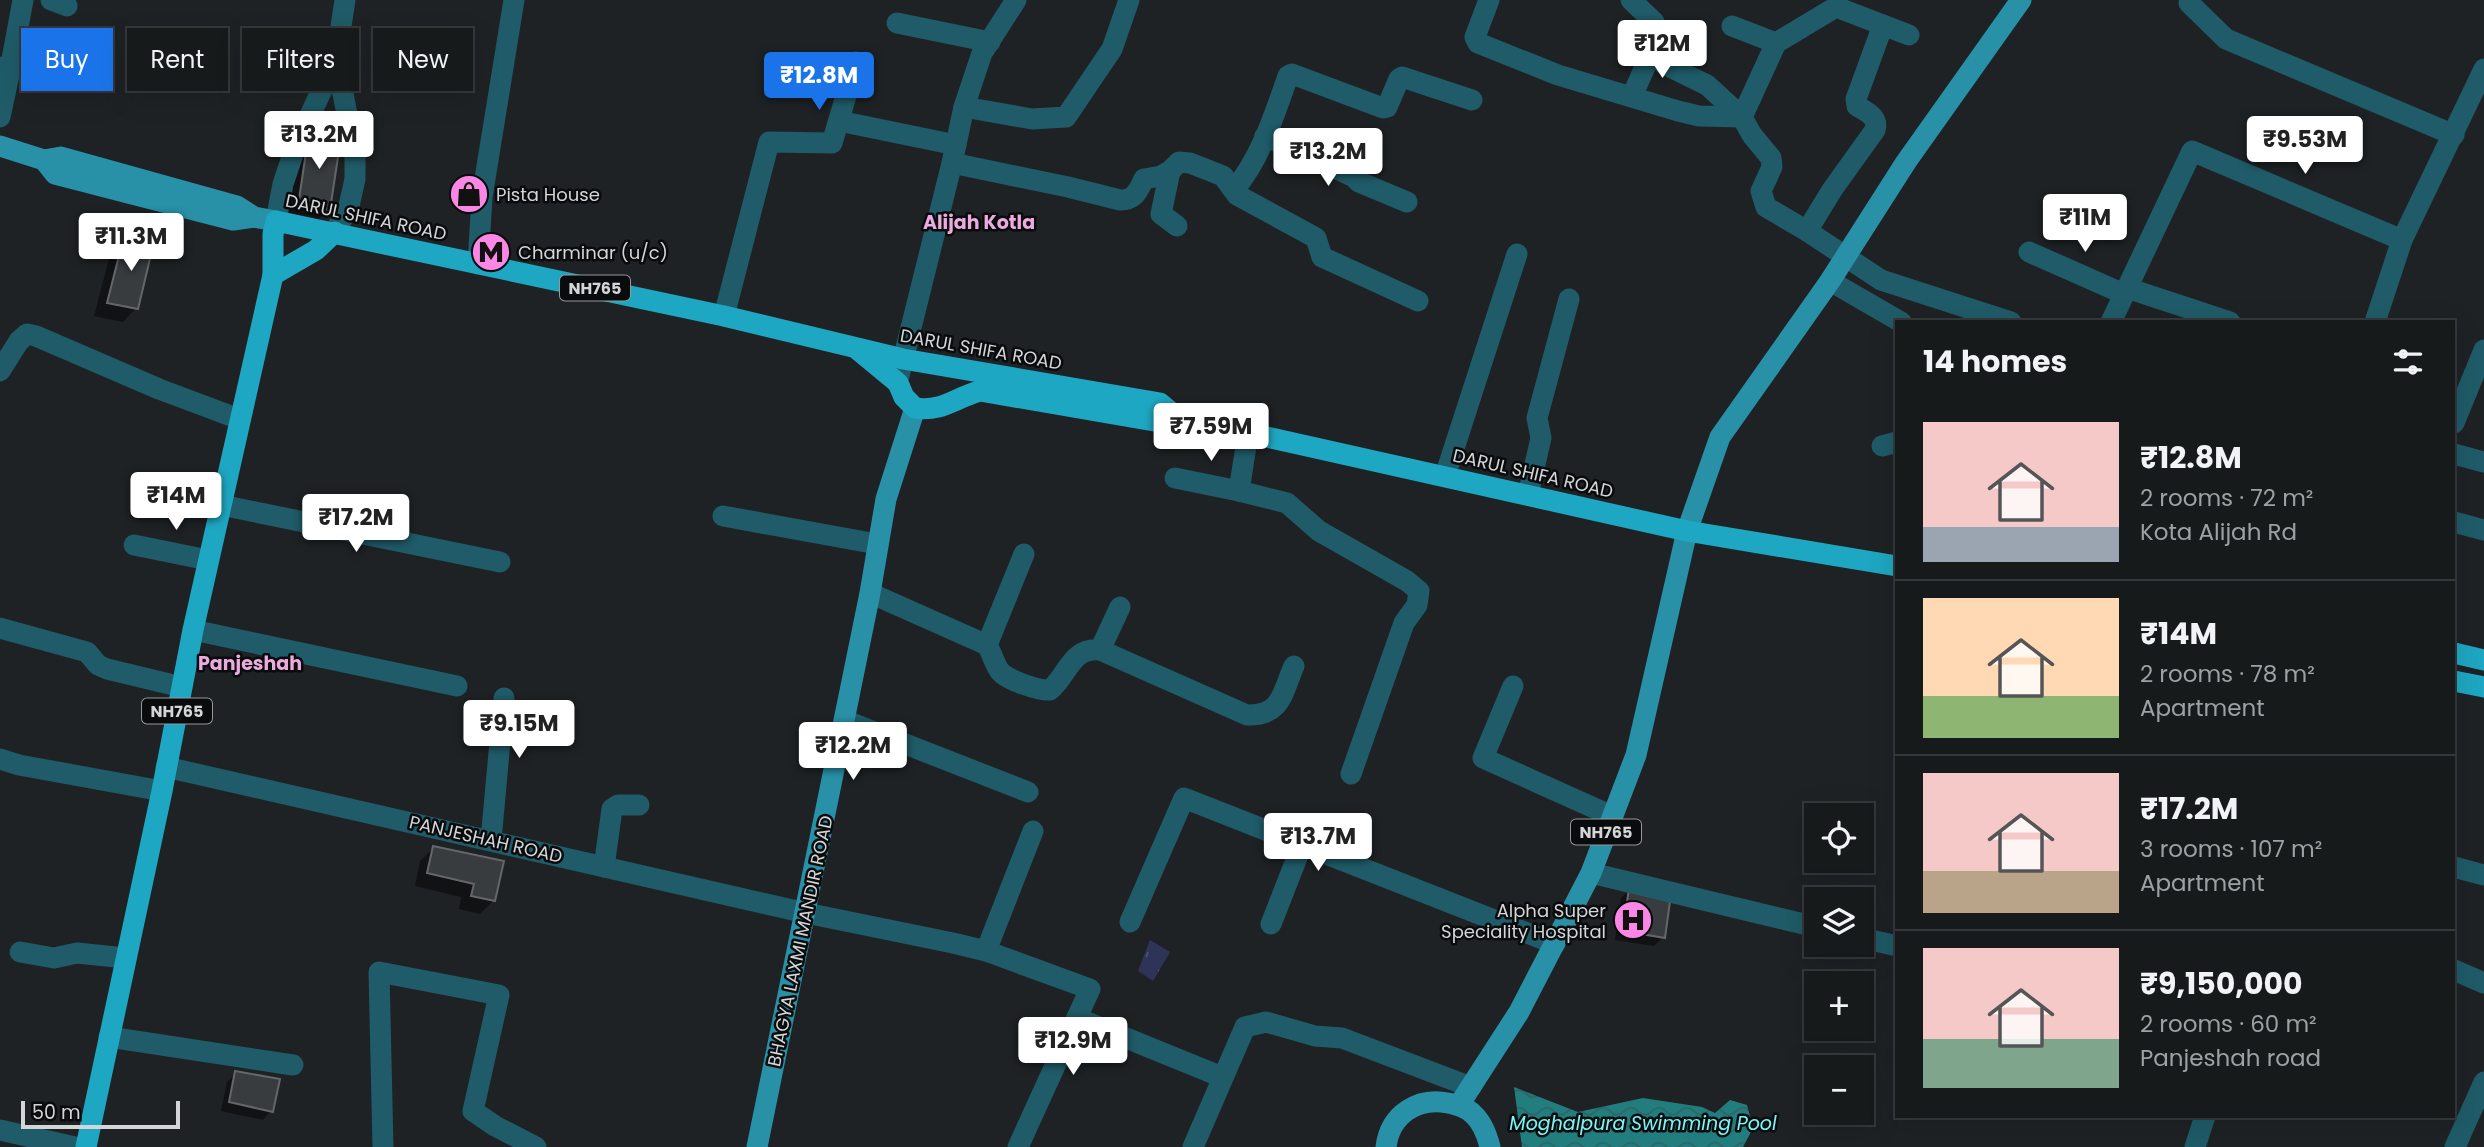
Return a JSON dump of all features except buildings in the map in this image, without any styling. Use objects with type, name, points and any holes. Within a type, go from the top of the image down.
[{"type":"highway","name":"DARUL SHIFA ROAD","points":[[276,221],[724,316],[902,359],[1160,403],[1177,417],[1687,531],[1895,566]]},
{"type":"highway","name":"NH765","points":[[86,1147],[193,630],[273,275],[272,234],[276,221]]},
{"type":"highway","points":[[273,275],[316,250],[335,232]]},
{"type":"highway","name":"NH765","points":[[854,347],[898,383],[904,397],[915,408],[936,410],[961,396],[980,391],[1154,421],[1177,417]]},
{"type":"highway","points":[[2455,653],[2484,660]]},
{"type":"highway","points":[[2455,681],[2484,687]]},
{"type":"main road","points":[[1687,531],[1720,437],[1830,282],[1906,162],[2021,0]]},
{"type":"main road","name":"DARUL SHIFA ROAD","points":[[0,146],[52,158],[55,174],[233,220],[254,217],[276,221]]},
{"type":"main road","name":"BHAGYA LAXMI MANDIR ROAD","points":[[758,1147],[870,593],[886,499],[915,408]]},
{"type":"main road","name":"NH765","points":[[1459,1105],[1519,1012],[1591,873],[1636,755],[1687,531]]},
{"type":"main road","points":[[1386,1147],[1387,1138],[1397,1119],[1413,1106],[1433,1100],[1459,1105],[1472,1112],[1485,1129],[1490,1147]]},
{"type":"street","points":[[0,117],[5,69],[23,0]]},
{"type":"street","points":[[341,28],[345,0]]},
{"type":"street","points":[[478,264],[482,197],[514,0]]},
{"type":"street","points":[[898,383],[964,107],[982,54],[1016,0]]},
{"type":"street","points":[[964,107],[1032,118],[1066,117],[1112,49],[1129,0]]},
{"type":"street","points":[[1489,0],[1475,37],[1478,43],[1558,75],[1699,116],[1742,117]]},
{"type":"street","points":[[1631,0],[1654,22],[1657,32],[1654,47],[1632,96]]},
{"type":"street","points":[[1742,117],[1776,43],[1834,3],[1909,35]]},
{"type":"street","points":[[2189,3],[2226,39],[2454,135]]},
{"type":"street","points":[[897,23],[990,42]]},
{"type":"street","points":[[1807,231],[1832,190],[1875,130],[1877,124],[1874,118],[1857,106],[1856,99],[1883,25]]},
{"type":"street","points":[[1732,26],[1776,43]]},
{"type":"street","points":[[1654,47],[1664,64],[1707,85],[1742,117],[1752,135],[1771,158],[1772,167],[1761,191],[1766,207],[1881,280],[2005,320]]},
{"type":"street","points":[[724,316],[769,142],[832,142],[856,62]]},
{"type":"street","points":[[2376,320],[2402,240],[2484,69]]},
{"type":"street","points":[[1234,190],[1247,174],[1288,76],[1292,74],[1383,108],[1387,107],[1402,77],[1472,100]]},
{"type":"street","points":[[276,221],[283,184],[295,148],[321,91]]},
{"type":"street","points":[[335,232],[349,206],[355,179],[355,154],[342,91]]},
{"type":"street","points":[[839,121],[1119,200],[1128,200],[1135,196],[1144,178],[1161,176],[1179,162],[1189,163],[1223,176],[1237,195],[1316,238],[1322,257],[1418,301]]},
{"type":"street","points":[[1265,136],[1407,202]]},
{"type":"street","points":[[2112,320],[2192,151],[2402,240]]},
{"type":"street","points":[[1170,171],[1161,214],[1177,226]]},
{"type":"street","points":[[2029,252],[2126,291],[2223,320]]},
{"type":"street","points":[[1445,476],[1517,254]]},
{"type":"street","points":[[1830,282],[1897,320]]},
{"type":"street","points":[[1528,495],[1541,438],[1537,418],[1569,299]]},
{"type":"street","points":[[0,371],[19,341],[27,334],[239,419]]},
{"type":"street","points":[[2455,420],[2484,350]]},
{"type":"street","points":[[1239,491],[1248,433]]},
{"type":"street","points":[[2455,454],[2484,462]]},
{"type":"street","points":[[1175,478],[1287,503],[1319,531],[1407,581],[1419,591],[1417,605],[1404,623],[1351,774]]},
{"type":"street","points":[[221,505],[500,562]]},
{"type":"street","points":[[723,516],[877,544]]},
{"type":"street","points":[[2455,522],[2484,530]]},
{"type":"street","points":[[134,545],[208,561]]},
{"type":"street","points":[[987,645],[1024,554]]},
{"type":"street","points":[[870,593],[987,645],[999,671],[1005,676],[1043,691],[1055,686],[1068,666],[1082,652],[1100,650],[1247,715],[1263,716],[1275,709],[1294,666]]},
{"type":"street","points":[[1100,650],[1120,607]]},
{"type":"street","points":[[0,628],[87,652],[98,665],[107,669],[182,687]]},
{"type":"street","points":[[193,630],[457,686]]},
{"type":"street","points":[[1513,686],[1483,758],[1612,816]]},
{"type":"street","points":[[491,840],[504,698]]},
{"type":"street","points":[[844,720],[1028,792]]},
{"type":"street","points":[[0,759],[19,765],[162,790]]},
{"type":"street","name":"PANJESHAH ROAD","points":[[166,767],[806,914],[986,951],[1090,989],[1077,1018]]},
{"type":"street","points":[[1130,922],[1184,798],[1555,944]]},
{"type":"street","points":[[604,867],[612,809],[618,805],[639,805]]},
{"type":"street","points":[[986,951],[1033,831]]},
{"type":"street","points":[[1271,924],[1302,845]]},
{"type":"street","points":[[2455,866],[2484,874]]},
{"type":"street","points":[[1591,873],[1804,924]]},
{"type":"street","points":[[1874,941],[1893,945]]},
{"type":"street","points":[[20,952],[54,958],[77,953],[126,958]]},
{"type":"street","points":[[2455,970],[2484,983]]},
{"type":"street","points":[[383,1147],[379,972],[499,995],[473,1111],[495,1126],[536,1147]]},
{"type":"street","points":[[1018,1147],[1077,1018],[1222,1077]]},
{"type":"street","points":[[1193,1147],[1245,1027],[1266,1022],[1315,1036],[1342,1038],[1471,1087]]},
{"type":"street","points":[[109,1038],[293,1065]]},
{"type":"street","points":[[2455,1147],[2456,1121],[2484,1082]]},
{"type":"street","points":[[2195,1147],[2204,1118]]},
{"type":"street","points":[[0,1129],[75,1147]]},
{"type":"green space","points":[[1150,940],[1170,952],[1153,981],[1138,971]]},
{"type":"water","name":"Moghalpura Swimming Pool","points":[[1514,1087],[1578,1112],[1643,1098],[1702,1107],[1715,1113],[1730,1100],[1747,1105],[1753,1128],[1743,1147],[1522,1147]]},
{"type":"place","name":"Pista House","points":[[469,194]]},
{"type":"place","name":"Charminar (u/c)","points":[[491,252]]},
{"type":"place","name":"Alpha Super Speciality Hospital","points":[[1633,920]]},
{"type":"district","name":"Alijah Kotla","points":[[979,222]]},
{"type":"district","name":"Panjeshah","points":[[250,663]]}]
